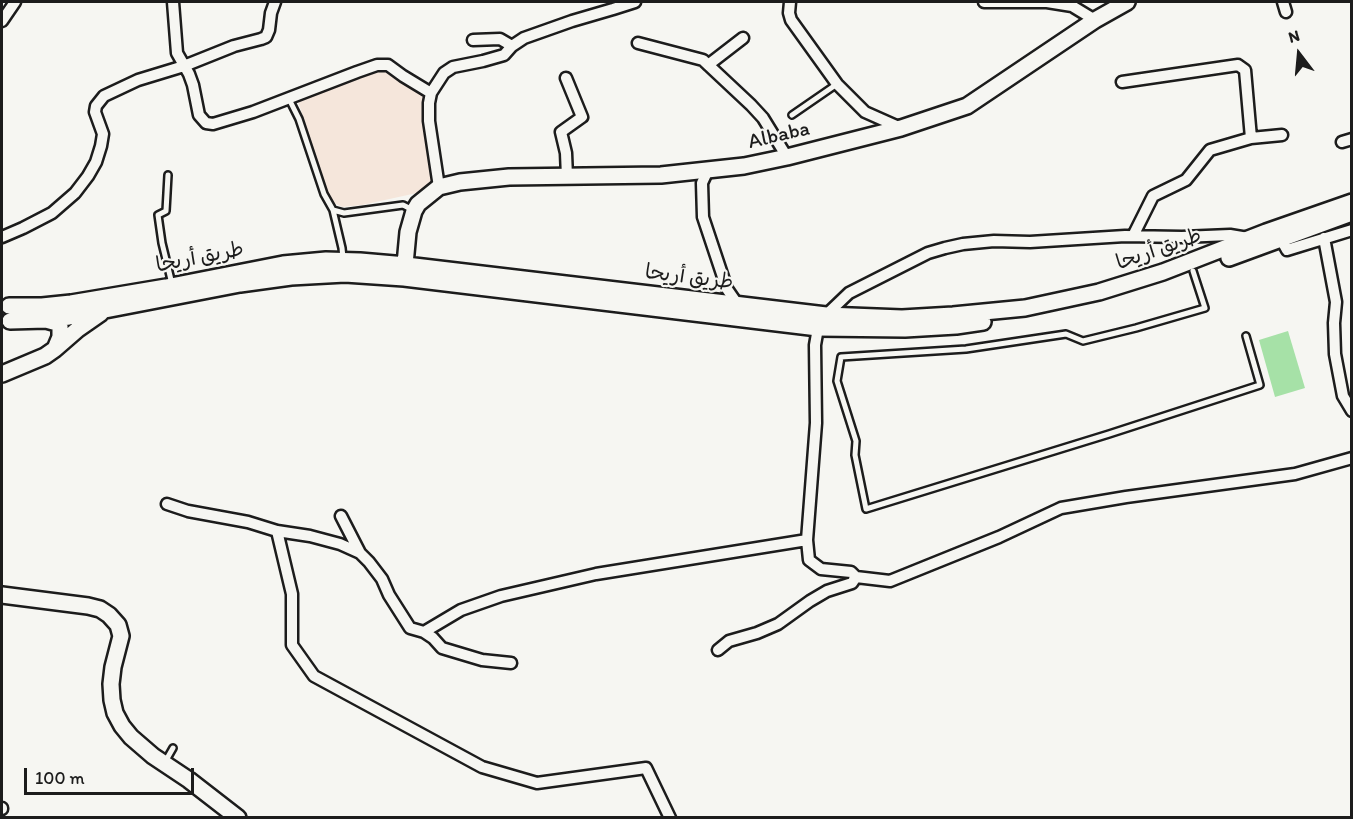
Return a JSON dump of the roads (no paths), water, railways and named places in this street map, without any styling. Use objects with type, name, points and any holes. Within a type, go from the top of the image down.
[{"type":"main road","name":"Albaba","points":[[414,211],[418,204],[439,187],[460,182],[509,177],[661,176],[744,166],[901,128],[967,106],[1095,20],[1127,2]]},
{"type":"main road","name":"طريق أريحا","points":[[5,302],[56,305],[172,286],[284,264],[326,260],[405,272],[822,322],[915,328],[956,326],[1037,315],[1093,304],[1193,271],[1352,202]]},
{"type":"main road","points":[[405,272],[408,232],[414,211]]},
{"type":"main road","name":"طريق أريحا","points":[[6,325],[291,277],[405,272],[738,305],[822,322],[953,315],[1025,308],[1099,292],[1252,244],[1281,239],[1352,213]]},
{"type":"main road","points":[[5,302],[11,316],[6,325]]},
{"type":"main road","points":[[2,374],[45,356],[90,320],[110,309]]},
{"type":"main road","points":[[46,320],[60,326],[60,337],[55,349]]},
{"type":"main road","points":[[2,595],[88,606],[100,609],[109,615],[118,625],[121,636],[111,684],[115,713],[122,726],[153,756],[238,818]]},
{"type":"street","points":[[2,21],[15,2]]},
{"type":"street","points":[[173,2],[177,53],[194,85],[199,115],[206,123],[225,121],[383,64],[431,93]]},
{"type":"street","points":[[2,237],[52,213],[75,193],[88,176],[101,146],[103,134],[95,112],[96,106],[104,96],[138,80],[266,37],[275,2]]},
{"type":"street","points":[[439,187],[429,121],[429,103],[431,93],[444,73],[453,67],[504,55],[524,38],[635,2]]},
{"type":"street","points":[[790,2],[789,13],[799,34],[837,84],[865,112],[901,128]]},
{"type":"street","points":[[988,2],[1047,2],[1072,6],[1095,20]]},
{"type":"street","points":[[708,65],[743,38]]},
{"type":"street","points":[[473,40],[500,39],[512,46]]},
{"type":"street","points":[[638,43],[703,60],[763,118],[787,157]]},
{"type":"street","points":[[1122,82],[1238,66],[1245,70],[1251,138]]},
{"type":"street","points":[[566,78],[582,117],[561,132],[566,153],[567,177]]},
{"type":"street","points":[[1133,236],[1153,196],[1186,180],[1210,150],[1251,138],[1282,135]]},
{"type":"street","points":[[708,170],[702,183],[703,217],[727,289],[738,305]]},
{"type":"street","points":[[1281,239],[1287,250],[1352,230]]},
{"type":"street","points":[[1252,244],[1246,237],[1230,235],[1133,236],[994,242],[945,248],[928,253],[849,293],[822,322],[815,345],[816,423],[807,540],[809,560],[821,569],[851,572],[856,577],[890,581],[999,537],[1061,508],[1295,474],[1352,458]]},
{"type":"street","points":[[1324,238],[1336,302],[1335,354],[1343,396],[1352,411]]},
{"type":"street","points":[[167,504],[188,511],[248,522],[277,531],[310,536],[340,544],[360,553]]},
{"type":"street","points":[[341,516],[360,553],[382,579],[389,595],[410,628],[424,632],[442,648],[482,660],[511,663]]},
{"type":"street","points":[[277,531],[292,594],[292,645],[314,676],[482,767],[537,783],[646,768],[670,818]]},
{"type":"street","points":[[424,632],[462,610],[501,596],[596,574],[807,540]]},
{"type":"street","points":[[718,650],[729,641],[778,624],[810,601],[827,591],[852,583],[856,577]]},
{"type":"lane","points":[[792,115],[837,84]]},
{"type":"lane","points":[[289,99],[299,119],[324,194],[333,210],[343,261]]},
{"type":"lane","points":[[168,175],[166,211],[158,215],[172,286]]},
{"type":"lane","points":[[333,210],[344,213],[403,205],[414,211]]},
{"type":"lane","points":[[1193,271],[1205,308],[1083,341],[1066,334],[966,349],[841,357],[837,381],[856,441],[855,455],[866,510],[1260,385],[1246,336]]},
{"type":"lane","points":[[164,764],[173,748]]}]
